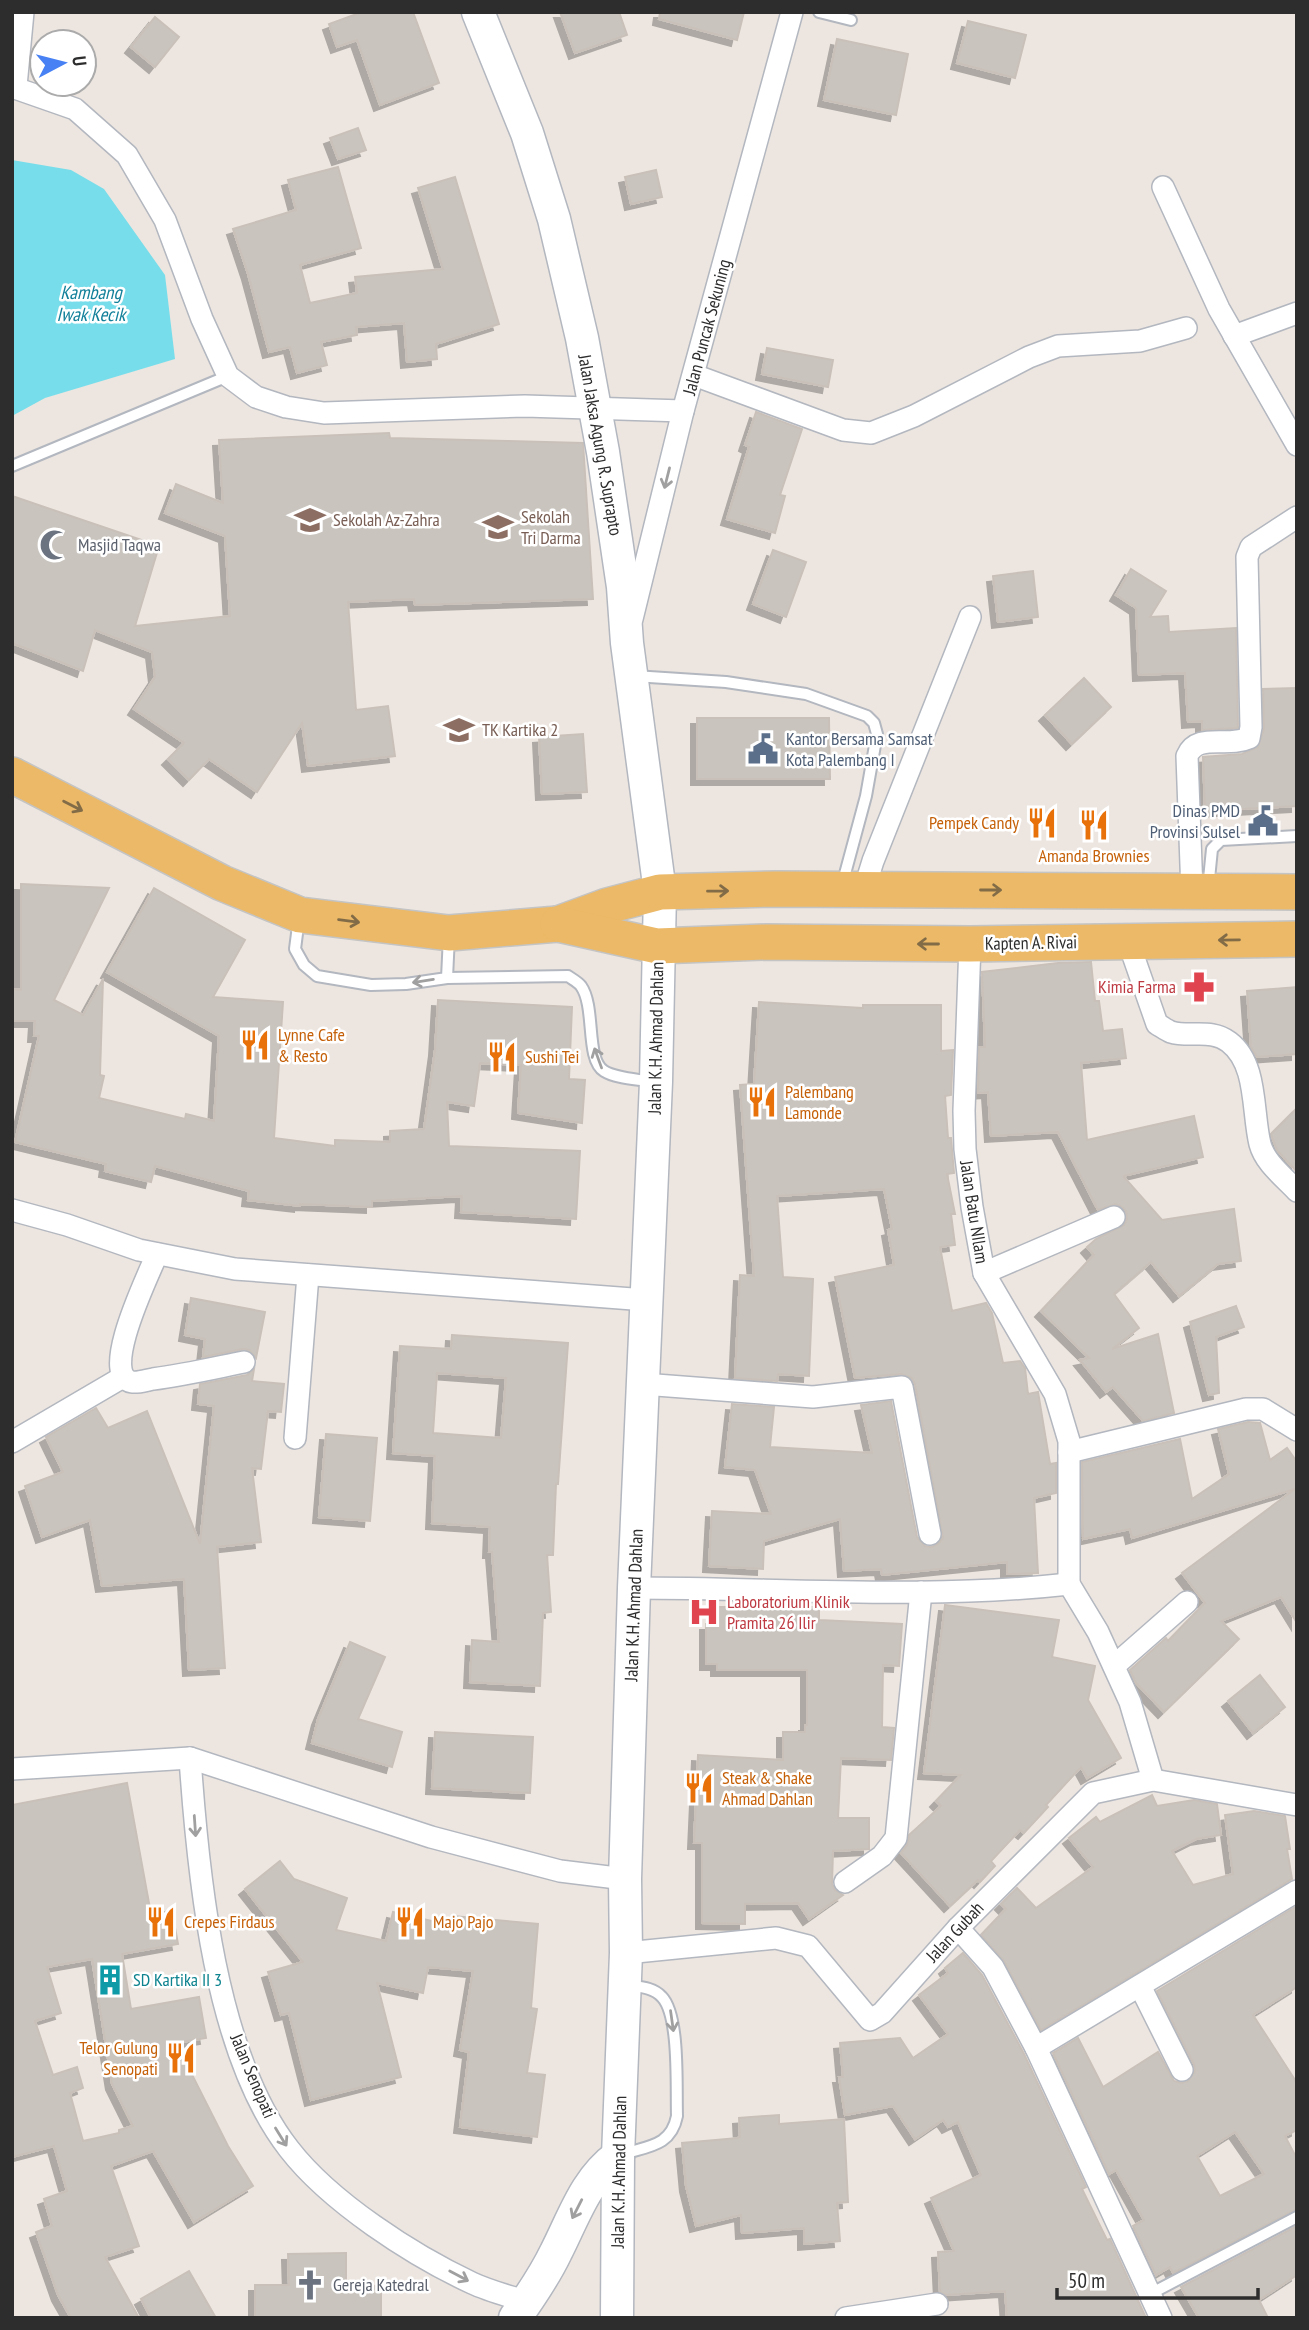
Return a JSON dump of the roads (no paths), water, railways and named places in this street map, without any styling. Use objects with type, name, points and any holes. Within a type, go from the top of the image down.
[{"type":"main road","name":"Jalan Jaksa Agung R. Suprapto","points":[[478,12],[527,133],[554,219],[595,409],[623,587],[631,676],[660,892]]},
{"type":"main road","points":[[12,775],[222,883],[300,915],[449,933],[558,924],[607,906],[660,892],[776,889],[1297,892]]},
{"type":"main road","name":"Jalan K.H. Ahmad Dahlan","points":[[617,2318],[618,2156],[626,1953],[625,1880],[634,1588],[656,1082],[660,892]]},
{"type":"main road","name":"Kapten A. Rivai","points":[[558,924],[657,946],[766,942],[970,944],[1297,939]]},
{"type":"main road","points":[[521,2310],[556,2253],[591,2182],[602,2168],[618,2156]]},
{"type":"street","points":[[23,12],[14,86],[75,109],[127,155],[165,219],[202,319],[228,376],[256,397],[286,407],[324,413],[525,406],[683,411]]},
{"type":"street","name":"Jalan Puncak Sekuning","points":[[627,643],[683,411],[792,12]]},
{"type":"street","points":[[1163,187],[1219,309],[1297,445]]},
{"type":"street","points":[[1234,336],[1297,313]]},
{"type":"street","points":[[694,375],[843,430],[871,433],[914,416],[1029,357],[1058,346],[1140,341],[1186,328]]},
{"type":"street","points":[[1200,891],[1186,756],[1190,747],[1197,743],[1239,742],[1249,738],[1251,727],[1247,556],[1251,547],[1297,517]]},
{"type":"street","points":[[852,890],[873,861],[970,617]]},
{"type":"street","points":[[1128,942],[1157,1024],[1172,1032],[1217,1034],[1231,1043],[1242,1057],[1250,1081],[1261,1146],[1272,1165],[1297,1191]]},
{"type":"street","name":"Jalan Batu NIlam","points":[[970,944],[964,1149],[972,1207],[984,1273],[1055,1394],[1069,1441],[1069,1584]]},
{"type":"street","points":[[12,1210],[67,1225],[139,1250],[235,1269],[646,1300]]},
{"type":"street","points":[[984,1273],[1114,1217]]},
{"type":"street","points":[[157,1254],[122,1338],[120,1370],[123,1377],[131,1382],[172,1377],[244,1362]]},
{"type":"street","points":[[295,1438],[308,1275]]},
{"type":"street","points":[[12,1442],[123,1377]]},
{"type":"street","points":[[643,1384],[813,1397],[902,1387],[930,1534]]},
{"type":"street","points":[[1069,1452],[1246,1409],[1263,1409],[1297,1430]]},
{"type":"street","points":[[634,1588],[921,1592],[1024,1589],[1069,1584],[1098,1632],[1130,1702],[1153,1780]]},
{"type":"street","points":[[845,1882],[882,1856],[896,1838],[921,1592]]},
{"type":"street","points":[[1114,1666],[1188,1602]]},
{"type":"street","points":[[12,1769],[190,1758],[431,1837],[560,1871],[625,1880]]},
{"type":"street","name":"Jalan Senopati","points":[[190,1758],[195,1835],[215,1963],[242,2056],[270,2119],[289,2149],[311,2174],[357,2213],[440,2266],[521,2310]]},
{"type":"street","name":"Jalan Gubah","points":[[626,1953],[776,1938],[808,1947],[870,2020],[882,2013],[958,1928],[1093,1793],[1153,1780],[1297,1805]]},
{"type":"street","points":[[1036,2048],[1297,1891]]},
{"type":"street","points":[[958,1928],[993,1967],[1036,2048],[1161,2318]]},
{"type":"street","points":[[1140,1986],[1181,2070]]},
{"type":"street","points":[[846,2318],[937,2304]]},
{"type":"lane","points":[[819,12],[851,20]]},
{"type":"lane","points":[[12,466],[228,376]]},
{"type":"lane","points":[[631,676],[726,682],[806,694],[867,716],[874,723],[877,734],[852,890]]},
{"type":"lane","points":[[1200,891],[1212,849],[1221,840],[1297,836]]},
{"type":"lane","points":[[300,915],[295,949],[304,965],[317,976],[371,985],[406,984],[447,978],[568,976],[581,986],[589,1003],[596,1059],[600,1067],[614,1075],[656,1082]]},
{"type":"lane","points":[[447,978],[449,933]]},
{"type":"lane","points":[[618,2156],[667,2140],[674,2129],[677,2116],[671,2010],[662,1997],[651,1989],[624,1985]]},
{"type":"lane","points":[[1150,2294],[1297,2217]]},
{"type":"water","name":"Kambang Iwak Kecik","points":[[12,160],[71,170],[104,189],[165,275],[175,359],[45,398],[12,416]]},
{"type":"place","name":"Sekolah Az-Zahra","points":[[310,520]]},
{"type":"place","name":"Sekolah Tri Darma","points":[[498,527]]},
{"type":"place","name":"Masjid Taqwa","points":[[55,545]]},
{"type":"place","name":"TK Kartika 2","points":[[459,730]]},
{"type":"place","name":"Kantor Bersama Samsat Kota Palembang I","points":[[763,749]]},
{"type":"place","name":"Dinas PMD Provinsi Sulsel","points":[[1263,821]]},
{"type":"place","name":"Pempek Candy","points":[[1042,823]]},
{"type":"place","name":"Amanda Brownies","points":[[1094,825]]},
{"type":"place","name":"Kimia Farma","points":[[1199,987]]},
{"type":"place","name":"Lynne Cafe & Resto","points":[[255,1045]]},
{"type":"place","name":"Sushi Tei","points":[[502,1057]]},
{"type":"place","name":"Palembang Lamonde","points":[[762,1102]]},
{"type":"place","name":"Laboratorium Klinik Pramita 26 Ilir","points":[[704,1612]]},
{"type":"place","name":"Steak & Shake Ahmad Dahlan","points":[[699,1788]]},
{"type":"place","name":"Crepes Firdaus","points":[[161,1922]]},
{"type":"place","name":"Majo Pajo","points":[[410,1922]]},
{"type":"place","name":"SD Kartika II 3","points":[[110,1980]]},
{"type":"place","name":"Telor Gulung Senopati","points":[[181,2058]]},
{"type":"place","name":"Gereja Katedral","points":[[310,2285]]}]
